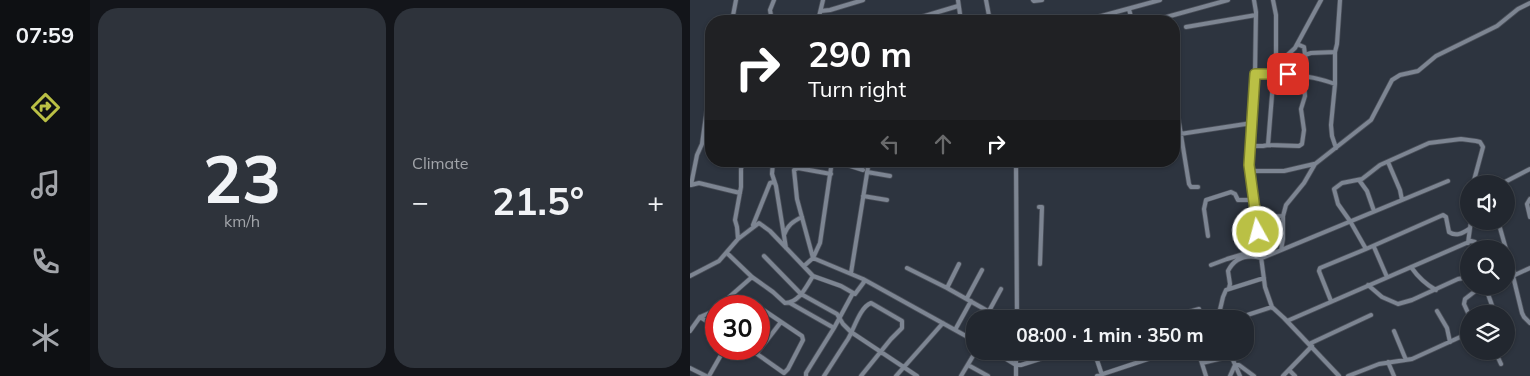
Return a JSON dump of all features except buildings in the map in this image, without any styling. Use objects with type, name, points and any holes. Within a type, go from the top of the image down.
[{"type":"street","points":[[733,15],[736,0]]},
{"type":"street","points":[[771,15],[770,10],[774,0]]},
{"type":"street","points":[[819,15],[823,0]]},
{"type":"street","points":[[820,11],[830,10],[863,0]]},
{"type":"street","points":[[958,0],[960,15]]},
{"type":"street","points":[[986,0],[989,15]]},
{"type":"street","points":[[1033,0],[1042,0]]},
{"type":"street","points":[[1106,15],[1160,0]]},
{"type":"street","points":[[1178,15],[1228,0]]},
{"type":"street","points":[[1254,0],[1256,16],[1255,74],[1249,170],[1264,278],[1272,308],[1287,321],[1339,376]]},
{"type":"street","points":[[1268,145],[1273,73],[1276,66],[1276,15],[1273,0]]},
{"type":"street","points":[[1276,66],[1298,44],[1321,0]]},
{"type":"street","points":[[1336,148],[1331,131],[1340,0]]},
{"type":"street","points":[[1281,250],[1283,216],[1286,204],[1304,183],[1315,164],[1371,120],[1389,86],[1396,78],[1418,71],[1436,56],[1497,26],[1518,9],[1530,3]]},
{"type":"street","points":[[928,15],[958,6]]},
{"type":"street","points":[[1129,9],[1130,15]]},
{"type":"street","points":[[1186,27],[1256,16]]},
{"type":"street","points":[[1250,146],[1299,146],[1302,144],[1304,130],[1300,109],[1305,96],[1303,75],[1306,55],[1304,47],[1298,44]]},
{"type":"street","points":[[1306,55],[1335,52]]},
{"type":"street","points":[[1255,74],[1303,75],[1334,84]]},
{"type":"street","points":[[705,123],[702,144],[697,155],[690,186],[699,184],[740,193]]},
{"type":"street","points":[[1198,187],[1191,187],[1189,184],[1180,134],[1252,123]]},
{"type":"street","points":[[1366,249],[1338,204],[1334,189],[1342,183],[1359,180],[1374,169],[1429,143],[1461,139],[1476,140],[1482,144],[1483,151],[1476,175]]},
{"type":"street","points":[[1388,162],[1400,190],[1402,200]]},
{"type":"street","points":[[1249,170],[1284,171],[1315,164]]},
{"type":"street","points":[[738,239],[735,220],[740,193],[742,167]]},
{"type":"street","points":[[773,167],[772,174],[786,248]]},
{"type":"street","points":[[804,266],[813,258],[822,238],[832,167]]},
{"type":"street","points":[[853,167],[890,176]]},
{"type":"street","points":[[851,273],[867,167]]},
{"type":"street","points":[[1016,167],[1017,310]]},
{"type":"street","points":[[813,258],[797,199],[794,170],[798,168],[831,174]]},
{"type":"street","points":[[1515,177],[1530,170]]},
{"type":"street","points":[[1359,180],[1368,191],[1374,211]]},
{"type":"street","points":[[1229,288],[1228,271],[1236,260],[1247,256],[1262,258],[1448,181]]},
{"type":"street","points":[[753,226],[766,190],[770,183],[774,182]]},
{"type":"street","points":[[1208,236],[1204,209],[1206,200],[1231,192],[1238,200],[1253,200]]},
{"type":"street","points":[[863,196],[887,200]]},
{"type":"street","points":[[1530,199],[1527,204],[1530,217]]},
{"type":"street","points":[[1039,207],[1042,207],[1040,264]]},
{"type":"street","points":[[1256,220],[1283,216]]},
{"type":"street","points":[[1331,301],[1319,271],[1320,268],[1374,247],[1443,216],[1446,217],[1449,232],[1452,234],[1460,234],[1467,230]]},
{"type":"street","points":[[784,235],[792,222],[802,217]]},
{"type":"street","points":[[690,276],[719,261],[738,239],[758,222],[770,231],[813,276],[841,286],[853,293]]},
{"type":"street","points":[[1287,321],[1460,246]]},
{"type":"street","points":[[1374,247],[1387,277]]},
{"type":"street","points":[[1211,265],[1260,249]]},
{"type":"street","points":[[727,253],[752,277],[773,292],[784,303],[790,303],[834,328]]},
{"type":"street","points":[[764,256],[801,294],[840,317],[843,324],[851,332],[916,376]]},
{"type":"street","points":[[813,258],[851,273],[966,336]]},
{"type":"street","points":[[947,288],[959,264]]},
{"type":"street","points":[[1411,267],[1426,284],[1436,290]]},
{"type":"street","points":[[907,268],[987,310]]},
{"type":"street","points":[[1515,275],[1530,268]]},
{"type":"street","points":[[955,330],[982,270]]},
{"type":"street","points":[[790,303],[801,294],[813,276]]},
{"type":"street","points":[[732,295],[752,277]]},
{"type":"street","points":[[1220,310],[1224,293],[1229,288],[1264,278]]},
{"type":"street","points":[[1368,285],[1382,297],[1398,304],[1460,279]]},
{"type":"street","points":[[806,376],[812,362],[834,328],[853,293],[857,293],[864,282],[863,280]]},
{"type":"street","points":[[1515,280],[1522,312],[1530,323]]},
{"type":"street","points":[[990,310],[1001,289]]},
{"type":"street","points":[[1464,305],[1465,299],[1470,295]]},
{"type":"street","points":[[824,376],[863,310],[868,304],[872,303],[902,321],[902,328],[861,376]]},
{"type":"street","points":[[1254,313],[1272,308]]},
{"type":"street","points":[[1437,311],[1447,328],[1450,342]]},
{"type":"street","points":[[765,360],[785,373],[803,340],[802,336],[770,315]]},
{"type":"street","points":[[1283,376],[1310,345],[1371,315]]},
{"type":"street","points":[[690,331],[700,318],[705,316]]},
{"type":"street","points":[[700,318],[705,321]]},
{"type":"street","points":[[770,336],[780,322]]},
{"type":"street","points":[[896,376],[943,323]]},
{"type":"street","points":[[1394,331],[1406,360]]},
{"type":"street","points":[[1348,376],[1388,362],[1406,360],[1421,355],[1460,337]]},
{"type":"street","points":[[690,368],[707,376],[718,360]]},
{"type":"street","points":[[961,376],[971,360]]},
{"type":"street","points":[[1008,360],[1016,365],[1024,365],[1039,360]]},
{"type":"street","points":[[1016,360],[1016,376]]},
{"type":"street","points":[[1097,360],[1102,375]]},
{"type":"street","points":[[1097,376],[1145,360]]},
{"type":"street","points":[[1201,360],[1206,376]]},
{"type":"street","points":[[1202,363],[1211,360]]},
{"type":"street","points":[[1233,360],[1240,376]]},
{"type":"street","points":[[1499,360],[1501,364]]},
{"type":"street","points":[[1388,362],[1394,376]]},
{"type":"street","points":[[968,365],[988,376]]},
{"type":"street","points":[[1230,376],[1235,365]]},
{"type":"street","points":[[1235,365],[1241,365],[1254,376]]},
{"type":"street","points":[[1289,370],[1294,376]]},
{"type":"route","points":[[1258,232],[1249,165],[1255,74],[1288,74]]}]
